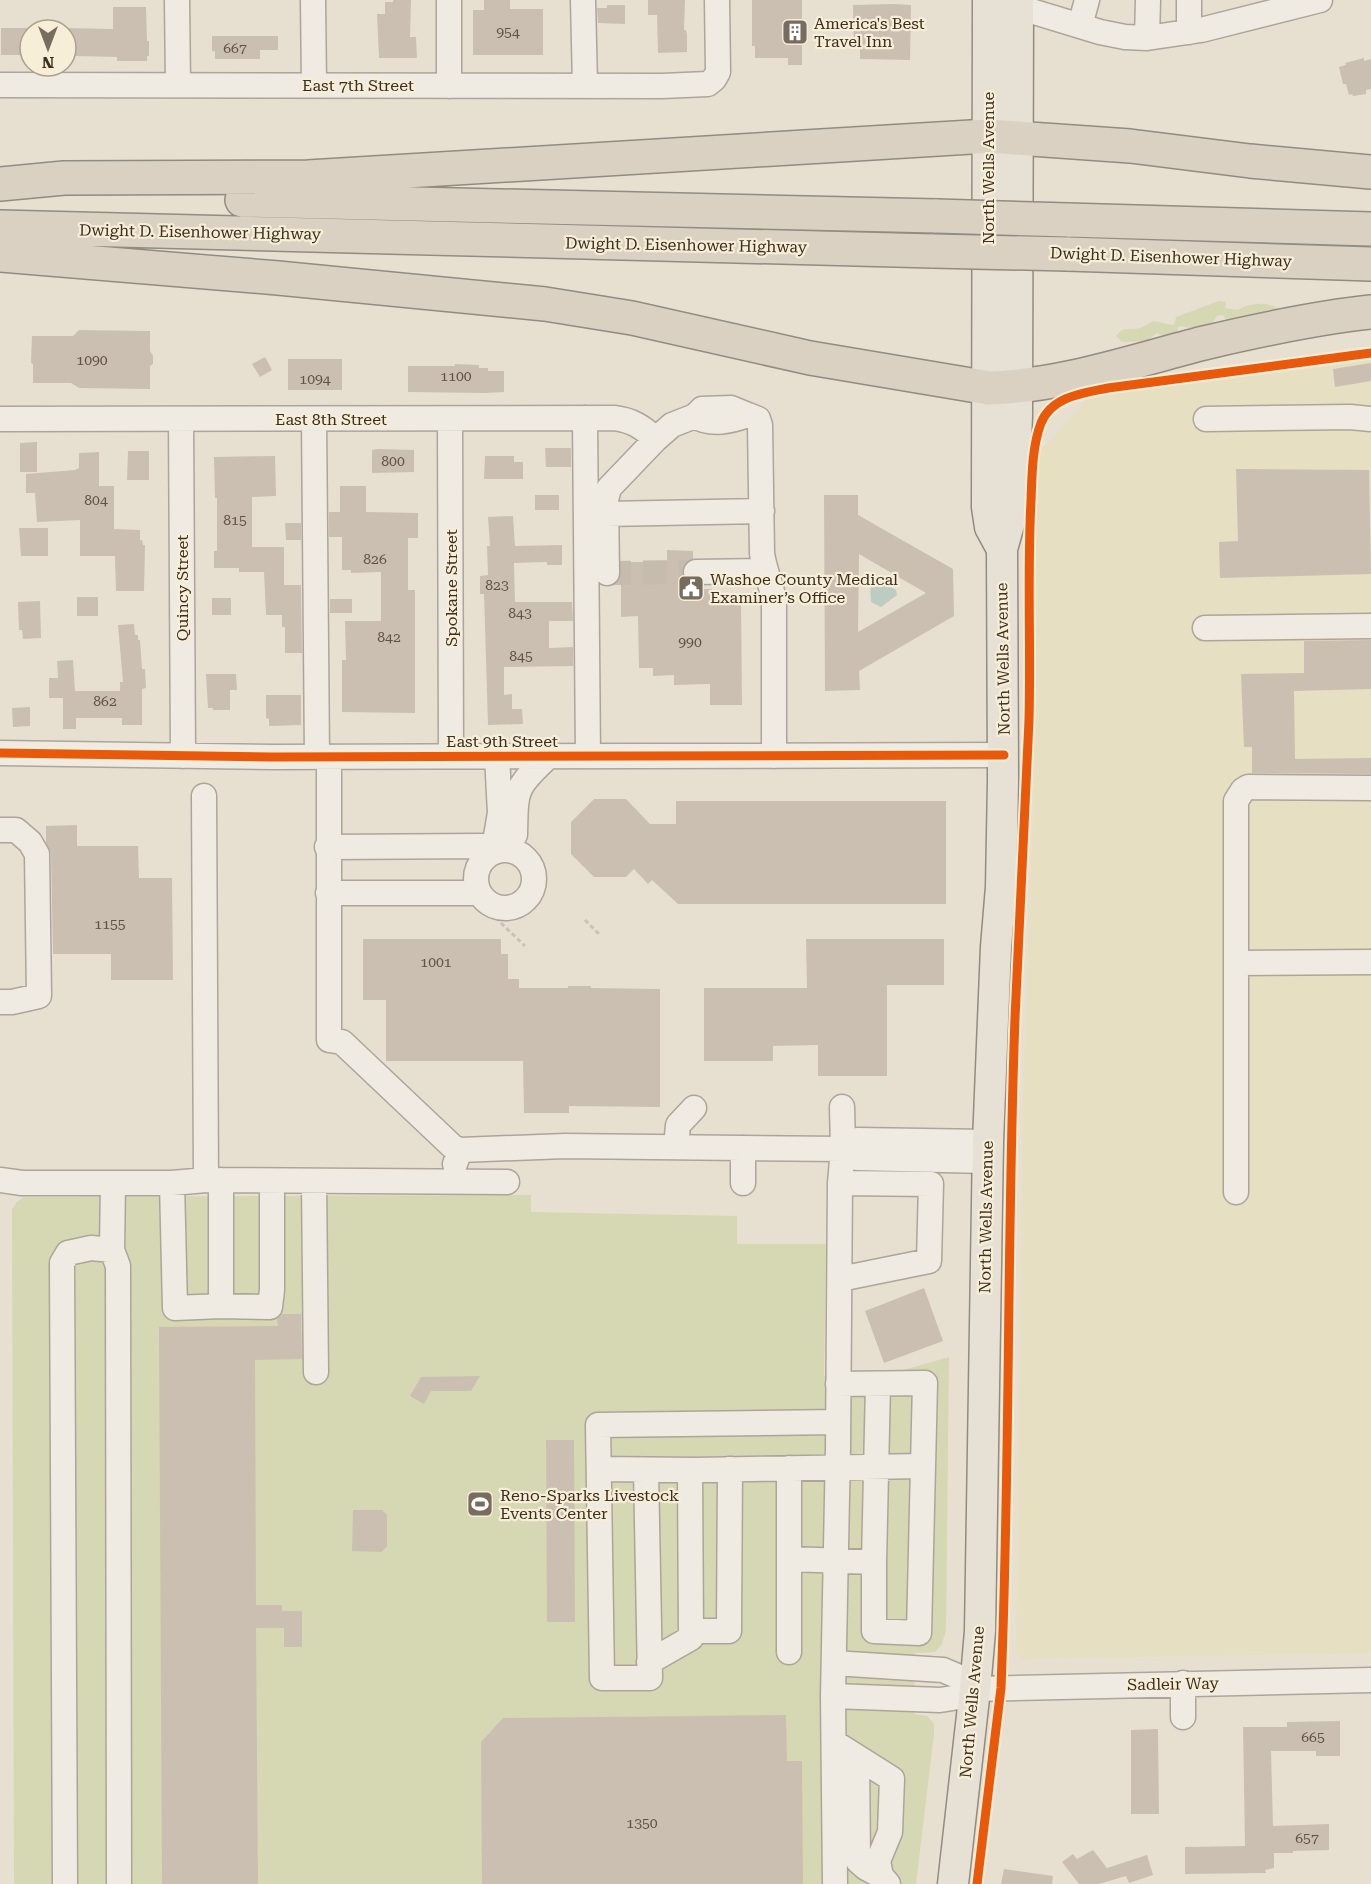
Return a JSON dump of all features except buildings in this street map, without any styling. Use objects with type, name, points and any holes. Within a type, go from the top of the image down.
[{"type":"highway","points":[[0,184],[33,188],[87,178],[308,177],[1002,136],[1130,146],[1250,161],[1371,172]]},
{"type":"highway","name":"Dwight D. Eisenhower Highway","points":[[0,194],[33,188],[1371,229]]},
{"type":"highway","points":[[13,242],[278,278],[545,304],[632,318],[821,360],[1002,388],[1103,370],[1265,330],[1334,316],[1371,312]]},
{"type":"highway","name":"Dwight D. Eisenhower Highway","points":[[13,242],[933,251],[1371,264]]},
{"type":"main road","name":"North Wells Avenue","points":[[953,1884],[975,1689],[980,1619],[987,1151],[996,947],[1001,887],[1004,755],[1002,549],[1013,510],[1017,425],[1002,388],[1002,136],[988,0]]},
{"type":"main road","name":"North Wells Avenue","points":[[1002,136],[1018,4]]},
{"type":"street","points":[[177,0],[178,85]]},
{"type":"street","points":[[313,0],[314,85]]},
{"type":"street","points":[[448,0],[449,86]]},
{"type":"street","points":[[583,0],[585,86]]},
{"type":"street","name":"East 7th Street","points":[[0,85],[585,86],[708,84],[718,72],[717,0]]},
{"type":"street","points":[[1080,26],[1087,0]]},
{"type":"street","points":[[1147,38],[1148,0]]},
{"type":"street","points":[[1189,0],[1189,32]]},
{"type":"street","points":[[1018,4],[1080,26],[1125,37],[1147,38],[1189,32],[1320,0]]},
{"type":"street","points":[[607,573],[606,500],[609,488],[656,439],[672,425],[695,416],[703,421],[731,421],[748,415],[758,419],[760,425],[762,553],[765,571],[773,589],[774,602],[774,756]]},
{"type":"street","points":[[1206,419],[1350,417],[1371,419]]},
{"type":"street","points":[[585,418],[588,756]]},
{"type":"street","name":"East 8th Street","points":[[0,419],[627,419],[637,423],[656,439]]},
{"type":"street","name":"Quincy Street","points":[[181,419],[183,756]]},
{"type":"street","points":[[314,419],[327,847],[328,1040],[342,1041],[453,1147],[459,1150],[565,1146],[843,1149],[857,1158],[987,1151]]},
{"type":"street","name":"Spokane Street","points":[[450,419],[451,756]]},
{"type":"street","points":[[606,514],[762,511]]},
{"type":"street","points":[[696,572],[765,571]]},
{"type":"street","points":[[1206,628],[1371,626]]},
{"type":"street","name":"East 9th Street","points":[[0,753],[323,757],[1004,755]]},
{"type":"street","points":[[497,756],[500,813],[496,836],[505,848]]},
{"type":"street","points":[[327,847],[483,846],[505,848],[525,858],[534,876],[529,895],[513,907],[494,906],[485,901],[479,893],[476,875],[484,859],[491,853],[505,848],[515,835],[518,789],[527,776],[549,756]]},
{"type":"street","points":[[1236,1192],[1236,801],[1242,790],[1248,788],[1371,788]]},
{"type":"street","points":[[204,796],[214,1180],[221,1306]]},
{"type":"street","points":[[0,830],[16,830],[30,842],[37,854],[39,996],[12,1002],[0,1002]]},
{"type":"street","points":[[328,893],[479,893]]},
{"type":"street","points":[[1237,963],[1371,962]]},
{"type":"street","points":[[835,1884],[833,1696],[842,1107]]},
{"type":"street","points":[[676,1147],[678,1125],[694,1108]]},
{"type":"street","points":[[743,1148],[743,1182]]},
{"type":"street","points":[[450,1182],[459,1150]]},
{"type":"street","points":[[0,1180],[22,1183],[214,1180],[507,1182]]},
{"type":"street","points":[[172,1182],[175,1308],[270,1307],[272,1180]]},
{"type":"street","points":[[314,1181],[316,1372]]},
{"type":"street","points":[[112,1182],[112,1250],[118,1266],[120,1884]]},
{"type":"street","points":[[840,1183],[931,1184],[929,1261],[840,1279]]},
{"type":"street","points":[[65,1884],[62,1263],[68,1253],[91,1248],[112,1250]]},
{"type":"street","points":[[838,1384],[925,1383],[919,1633],[874,1631],[878,1384]]},
{"type":"street","points":[[646,1470],[650,1678],[602,1678],[598,1425],[838,1422]]},
{"type":"street","points":[[599,1469],[690,1470],[923,1466]]},
{"type":"street","points":[[789,1468],[789,1653]]},
{"type":"street","points":[[691,1631],[729,1631],[730,1469]]},
{"type":"street","points":[[649,1662],[691,1638],[690,1470]]},
{"type":"street","points":[[789,1559],[874,1562]]},
{"type":"street","points":[[834,1663],[943,1670],[957,1676],[975,1689]]},
{"type":"street","name":"Sadleir Way","points":[[833,1696],[940,1700],[959,1697],[975,1689],[1371,1680]]},
{"type":"street","points":[[1183,1683],[1183,1717]]},
{"type":"street","points":[[835,1743],[892,1779],[890,1832],[878,1861],[884,1880]]},
{"type":"street","points":[[856,1757],[858,1861],[884,1880]]},
{"type":"path","points":[[585,920],[600,935]]},
{"type":"path","points":[[501,923],[525,946]]},
{"type":"shaded area","points":[[1371,361],[1371,1653],[1020,1659],[1016,1652],[1023,1092],[1034,785],[1034,564],[1039,453],[1088,397]]},
{"type":"shaded area","points":[[877,580],[896,590],[897,595],[881,607],[871,602],[870,583]]},
{"type":"green space","points":[[1219,301],[1226,302],[1225,308],[1238,310],[1249,305],[1267,304],[1283,312],[1236,321],[1227,321],[1223,315],[1217,316],[1213,322],[1200,328],[1178,327],[1177,332],[1172,335],[1165,336],[1157,333],[1147,341],[1122,342],[1116,336],[1124,329],[1140,328],[1154,321],[1172,325],[1176,317]]},
{"type":"green space","name":"Reno-Sparks Livestock Events Center","points":[[531,1195],[531,1212],[737,1216],[737,1244],[826,1244],[824,1376],[879,1377],[949,1357],[946,1630],[942,1644],[935,1652],[915,1653],[914,1714],[927,1716],[934,1724],[916,1884],[14,1884],[12,1209],[17,1202],[24,1197]]},
{"type":"tunnel","points":[[607,573],[696,572]]},
{"type":"cycle path","points":[[977,1884],[1001,1688],[1005,1580],[1012,1098],[1029,720],[1030,528],[1033,461],[1038,432],[1046,414],[1053,407],[1070,397],[1089,392],[1371,353]]},
{"type":"cycle path","points":[[0,753],[273,757],[1004,755]]},
{"type":"place","name":"America's Best Travel Inn","points":[[795,32]]},
{"type":"place","name":"Washoe County Medical Examiner’s Office","points":[[691,588]]},
{"type":"place","name":"Reno-Sparks Livestock Events Center","points":[[480,1504]]}]
